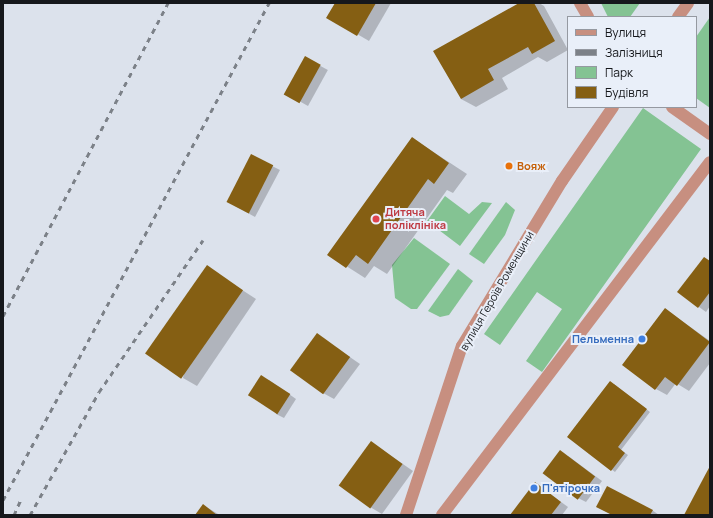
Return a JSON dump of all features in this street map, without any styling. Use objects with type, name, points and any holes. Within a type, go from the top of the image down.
[{"type":"street","points":[[580,3],[587,16]]},
{"type":"street","points":[[679,16],[688,3]]},
{"type":"street","name":"вулиця Героїв Роменщини","points":[[406,515],[462,346],[562,181],[612,108]]},
{"type":"street","points":[[673,108],[710,134]]},
{"type":"street","points":[[442,515],[710,162]]},
{"type":"green space","points":[[601,3],[640,3],[631,16],[608,16]]},
{"type":"green space","points":[[710,17],[710,108],[697,99],[697,36]]},
{"type":"green space","points":[[643,108],[701,149],[542,372],[526,361],[562,309],[537,292],[500,345],[484,334]]},
{"type":"green space","points":[[445,196],[469,214],[482,202],[492,203],[460,246],[427,221]]},
{"type":"green space","points":[[506,202],[515,210],[505,235],[484,264],[469,254]]},
{"type":"green space","points":[[414,238],[450,264],[417,309],[411,309],[395,298],[392,265]]},
{"type":"green space","points":[[458,269],[473,281],[449,315],[440,317],[428,311]]},
{"type":"building","points":[[335,3],[376,3],[357,36],[326,18]]},
{"type":"building","points":[[519,3],[534,3],[555,41],[532,54],[528,47],[488,69],[494,80],[461,99],[433,51]]},
{"type":"building","points":[[305,56],[321,65],[299,103],[284,94]]},
{"type":"building","name":"Дитяча поліклініка","points":[[412,137],[449,163],[434,184],[428,179],[368,264],[356,255],[346,268],[327,255]]},
{"type":"building","points":[[251,154],[273,165],[249,213],[226,202]]},
{"type":"building","points":[[704,257],[710,261],[710,292],[698,308],[677,292]]},
{"type":"building","points":[[207,265],[243,290],[181,379],[145,353]]},
{"type":"building","points":[[665,308],[710,342],[677,386],[665,377],[655,390],[622,365]]},
{"type":"building","points":[[317,333],[350,357],[323,394],[290,370]]},
{"type":"building","points":[[261,375],[290,394],[277,414],[248,395]]},
{"type":"building","points":[[610,381],[647,409],[618,447],[625,453],[611,471],[567,437]]},
{"type":"building","points":[[371,441],[403,464],[370,508],[339,485]]},
{"type":"building","points":[[560,450],[595,476],[578,500],[543,473]]},
{"type":"building","points":[[710,466],[710,515],[684,515],[703,479]]},
{"type":"building","points":[[535,482],[561,502],[551,515],[510,515]]},
{"type":"building","points":[[607,486],[653,510],[650,515],[612,515],[596,507]]},
{"type":"building","points":[[203,504],[217,515],[195,515]]},
{"type":"railway","points":[[3,316],[168,3]]},
{"type":"railway","points":[[3,500],[269,3]]},
{"type":"railway","points":[[30,515],[99,392],[203,240]]},
{"type":"railway","points":[[14,515],[21,499]]},
{"type":"place","name":"Вояж","points":[[509,166]]},
{"type":"place","name":"Дитяча поліклініка","points":[[376,219]]},
{"type":"place","name":"Пельменна","points":[[642,339]]},
{"type":"place","name":"П'ятірочка","points":[[534,488]]}]
